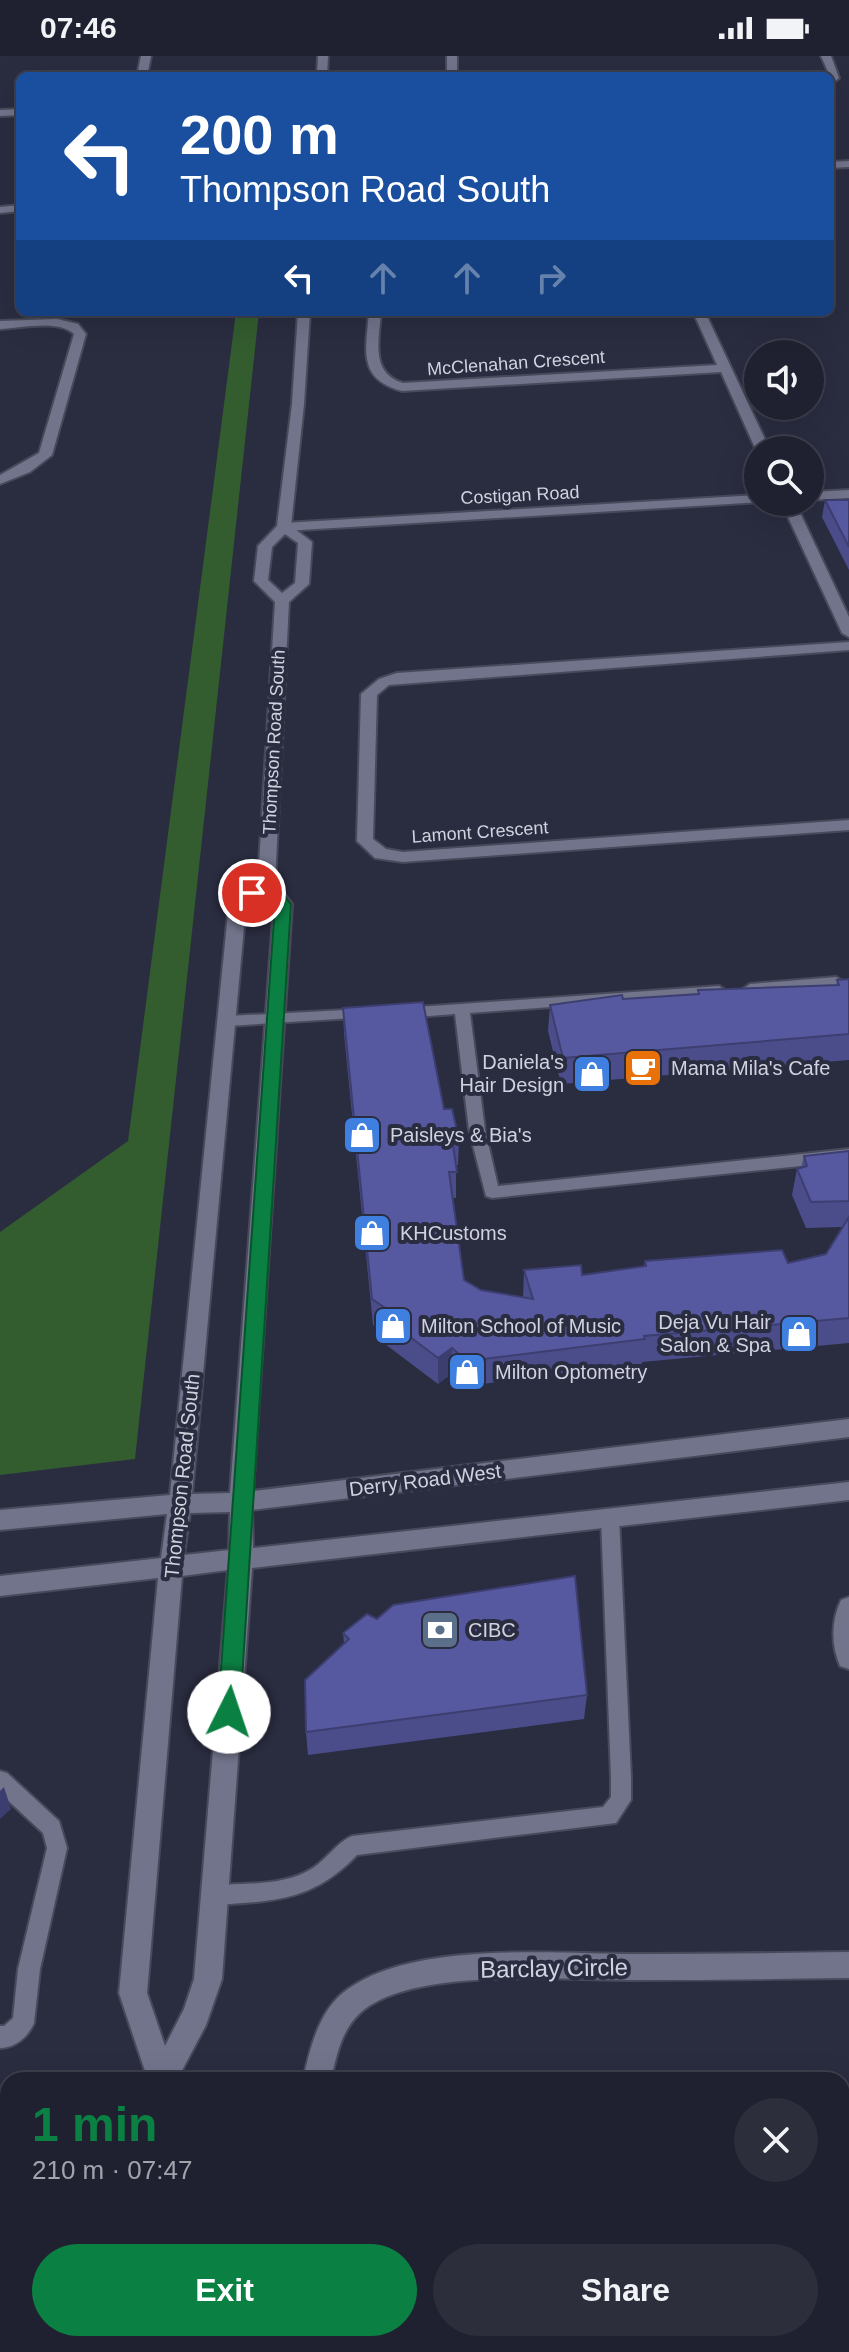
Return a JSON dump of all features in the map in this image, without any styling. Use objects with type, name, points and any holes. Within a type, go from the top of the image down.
[{"type":"main road","points":[[284,527],[305,542],[302,584],[282,601],[261,581],[265,546],[284,527],[298,404],[304,316]]},
{"type":"main road","name":"McClenahan Crescent","points":[[375,316],[374,370],[382,380],[402,387],[725,368]]},
{"type":"main road","points":[[701,316],[757,436]]},
{"type":"main road","points":[[0,325],[57,323],[74,327],[80,334],[45,455],[25,469],[0,480]]},
{"type":"main road","points":[[824,495],[849,494]]},
{"type":"main road","name":"Costigan Road","points":[[284,527],[744,500]]},
{"type":"main road","points":[[795,516],[849,633]]},
{"type":"main road","name":"Thompson Road South","points":[[166,2072],[196,2015],[208,1979],[215,1895],[241,1558],[241,1502],[265,1196],[283,904],[266,883],[282,601]]},
{"type":"main road","name":"Lamont Crescent","points":[[849,646],[397,678],[384,682],[369,694],[365,841],[381,854],[403,857],[849,825]]},
{"type":"main road","name":"Thompson Road South","points":[[160,2072],[133,1993],[171,1567],[180,1505],[238,903],[266,883]]},
{"type":"main road","name":"Derry Road West","points":[[0,1520],[131,1506],[241,1502],[849,1428]]},
{"type":"main road","points":[[0,1586],[849,1491]]},
{"type":"main road","points":[[849,1607],[844,1643],[849,1658]]},
{"type":"main road","name":"Barclay Circle","points":[[319,2072],[326,2039],[342,2013],[357,1997],[416,1976],[481,1968],[849,1965]]},
{"type":"lane","points":[[228,1021],[462,1010],[836,982]]},
{"type":"lane","points":[[462,1010],[477,1130],[492,1192],[849,1155]]},
{"type":"lane","points":[[215,1895],[301,1888],[336,1865],[352,1846],[609,1816],[621,1800],[610,1517]]},
{"type":"lane","points":[[0,1780],[52,1828],[57,1848],[29,1969],[23,2023],[8,2037],[0,2037]]},
{"type":"green space","points":[[235,316],[259,316],[135,1459],[0,1475],[0,1232],[128,1141]]},
{"type":"building","points":[[825,500],[849,500],[849,547]]},
{"type":"building","points":[[849,979],[849,1034],[563,1058],[550,1005],[622,995],[623,999],[699,994],[698,990],[839,985],[837,980]]},
{"type":"building","points":[[423,1002],[444,1109],[452,1109],[459,1139],[452,1139],[457,1172],[449,1172],[464,1280],[481,1290],[533,1299],[524,1270],[581,1265],[582,1275],[646,1266],[645,1261],[782,1250],[788,1263],[826,1254],[849,1217],[849,1318],[644,1336],[645,1339],[467,1361],[452,1348],[438,1358],[385,1318],[391,1312],[372,1299],[343,1008]]},
{"type":"building","points":[[849,1151],[849,1201],[811,1202],[797,1169],[807,1166],[804,1156]]},
{"type":"building","points":[[575,1576],[587,1695],[306,1732],[305,1680],[349,1639],[343,1633],[367,1614],[377,1619],[393,1605]]},
{"type":"place","name":"Mama Mila's Cafe","points":[[643,1068]]},
{"type":"place","name":"Daniela's Hair Design","points":[[592,1074]]},
{"type":"place","name":"Paisleys & Bia's","points":[[362,1135]]},
{"type":"place","name":"KHCustoms","points":[[372,1233]]},
{"type":"place","name":"Milton School of Music","points":[[393,1326]]},
{"type":"place","name":"Deja Vu Hair Salon & Spa","points":[[799,1334]]},
{"type":"place","name":"Milton Optometry","points":[[467,1372]]},
{"type":"place","name":"CIBC","points":[[440,1630]]},
{"type":"route","points":[[229,1712],[283,904],[266,883],[252,893]]}]
